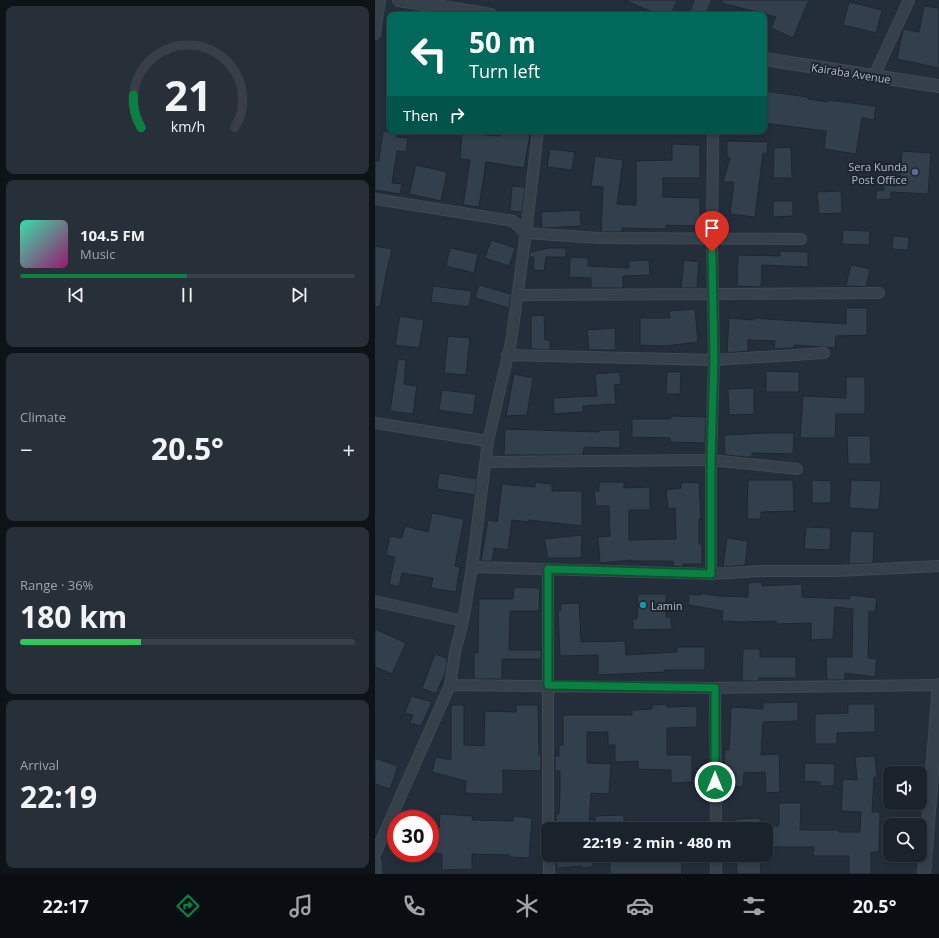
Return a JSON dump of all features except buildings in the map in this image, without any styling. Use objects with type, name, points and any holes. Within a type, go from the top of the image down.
[{"type":"street","points":[[375,34],[380,0]]},
{"type":"street","points":[[399,0],[473,12]]},
{"type":"street","points":[[698,12],[703,0]]},
{"type":"street","points":[[874,76],[909,0]]},
{"type":"street","name":"Kairaba Avenue","points":[[767,59],[939,86]]},
{"type":"street","points":[[375,854],[450,685],[472,567],[488,441],[511,342],[538,134]]},
{"type":"street","points":[[711,574],[711,460],[714,360],[712,239],[713,134]]},
{"type":"street","points":[[375,199],[513,221],[526,233],[599,238],[801,239]]},
{"type":"street","points":[[517,295],[879,293]]},
{"type":"street","points":[[507,355],[714,360],[824,353]]},
{"type":"street","points":[[375,423],[488,441]]},
{"type":"street","points":[[486,462],[711,460],[797,469]]},
{"type":"street","points":[[472,567],[711,574],[761,571],[837,571],[939,566]]},
{"type":"street","points":[[548,569],[548,822]]},
{"type":"street","points":[[375,602],[463,621]]},
{"type":"street","points":[[450,685],[715,688],[939,685],[924,874]]},
{"type":"street","points":[[715,688],[715,822]]},
{"type":"street","points":[[375,861],[376,874]]},
{"type":"street","points":[[549,862],[549,874]]},
{"type":"street","points":[[716,862],[716,874]]},
{"type":"place","name":"Sera Kunda Post Office","points":[[915,172]]},
{"type":"place","name":"Lamin","points":[[643,605]]},
{"type":"route","points":[[712,252],[714,294],[714,360],[711,460],[711,574],[548,569],[548,685],[715,688],[715,782]]}]
